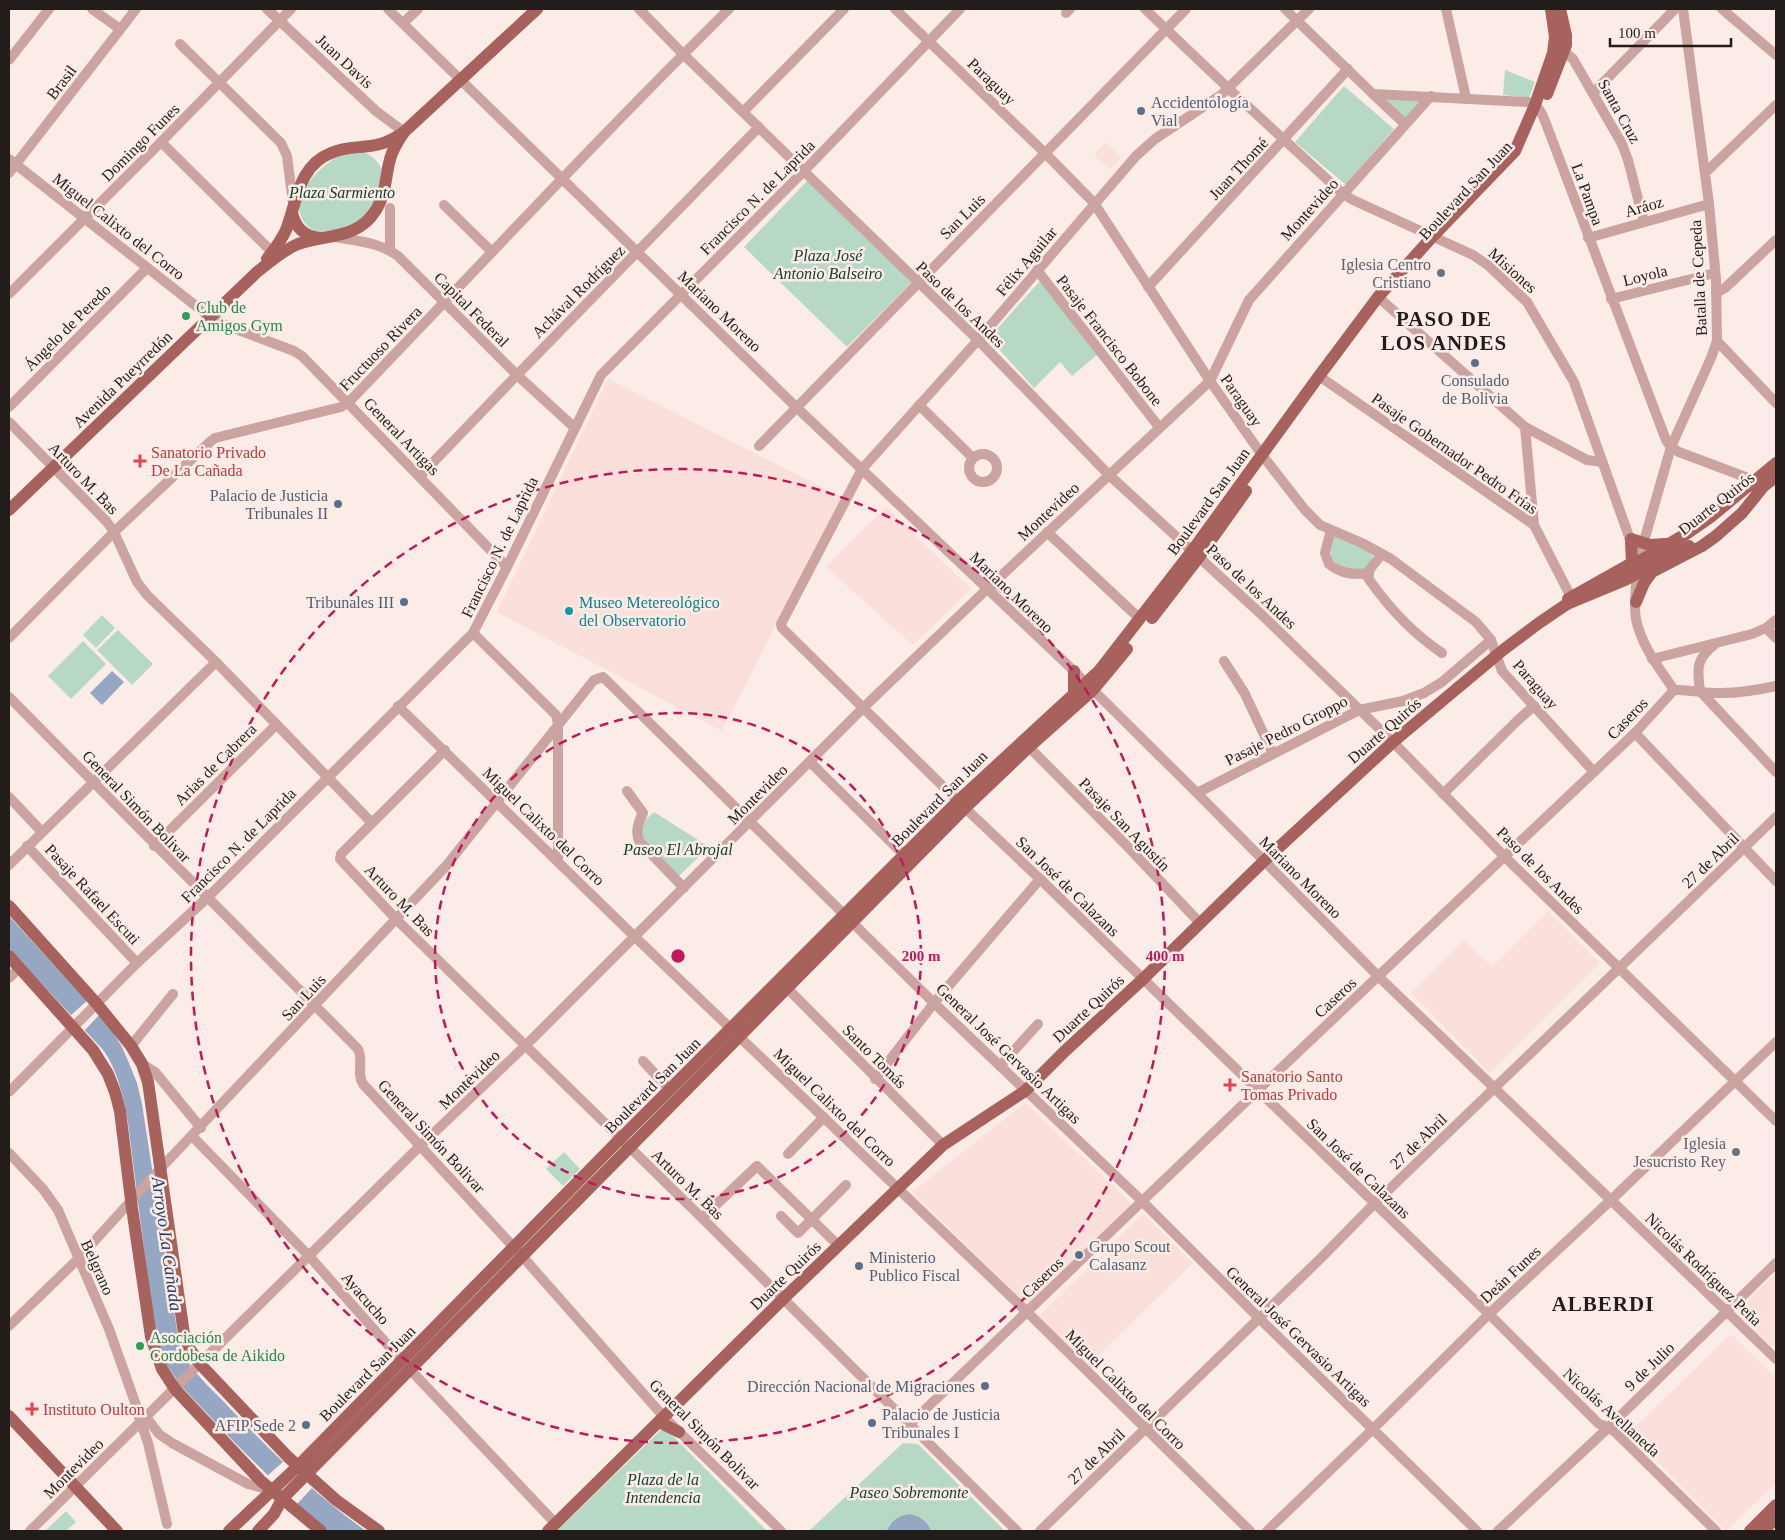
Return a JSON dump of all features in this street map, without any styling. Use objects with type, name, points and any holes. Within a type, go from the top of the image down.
[{"type":"main road","name":"Avenida Pueyrredón","points":[[258,272],[285,232],[298,188],[306,173],[315,163],[329,153],[345,148],[364,147],[388,142],[404,132],[537,9]]},
{"type":"main road","name":"Boulevard San Juan","points":[[624,1143],[670,1090],[786,988],[904,855],[1029,746],[1090,686],[1196,554],[1322,378],[1381,300],[1515,152],[1564,50],[1566,40],[1560,10]]},
{"type":"main road","name":"Boulevard San Juan","points":[[1538,107],[1554,46],[1555,29],[1560,10]]},
{"type":"main road","name":"Avenida Pueyrredón","points":[[9,510],[258,272],[288,249],[321,238],[334,237],[350,232],[368,221],[383,196],[387,173],[395,147],[404,132]]},
{"type":"main road","points":[[364,147],[373,150],[379,155],[385,162],[387,173]]},
{"type":"main road","name":"Avenida Pueyrredón","points":[[292,209],[295,225],[301,231],[321,238]]},
{"type":"main road","name":"Duarte Quirós","points":[[1569,601],[1625,580],[1689,546],[1759,484],[1776,463]]},
{"type":"main road","name":"Duarte Quirós","points":[[552,1528],[783,1299],[943,1145],[1025,1091],[1264,861],[1393,742],[1496,656],[1569,601],[1686,534],[1759,484],[1776,477]]},
{"type":"main road","points":[[1636,602],[1644,583],[1652,572],[1702,546],[1716,536],[1742,512],[1759,484]]},
{"type":"main road","points":[[1539,623],[1632,583],[1635,563],[1635,542],[1656,546],[1669,543]]},
{"type":"main road","name":"Boulevard San Juan","points":[[258,1531],[274,1514],[302,1471],[405,1365],[961,805],[1014,748],[1074,694],[1090,686],[1098,671],[1196,554]]},
{"type":"main road","points":[[1635,563],[1645,569],[1663,566]]},
{"type":"main road","points":[[1074,671],[1074,694]]},
{"type":"main road","points":[[9,906],[97,1004],[131,1046],[142,1064],[148,1082],[184,1334],[189,1348],[200,1364],[302,1471],[336,1500],[379,1531]]},
{"type":"main road","points":[[9,956],[93,1050],[108,1074],[115,1092],[120,1111],[151,1337],[162,1369],[175,1389],[272,1490],[321,1531]]},
{"type":"main road","points":[[9,1416],[118,1531]]},
{"type":"main road","points":[[662,1419],[678,1432]]},
{"type":"main road","name":"Boulevard San Juan","points":[[228,1531],[272,1490],[302,1471]]},
{"type":"main road","points":[[1750,1531],[1776,1505]]},
{"type":"main road","points":[[1763,1531],[1776,1518]]},
{"type":"street","points":[[9,60],[49,9]]},
{"type":"street","points":[[92,9],[120,29]]},
{"type":"street","name":"Brasil","points":[[9,173],[13,162],[136,9]]},
{"type":"street","name":"Juan Davis","points":[[267,9],[376,110],[404,132]]},
{"type":"street","name":"Domingo Funes","points":[[9,294],[291,9]]},
{"type":"street","name":"Mariano Moreno","points":[[388,9],[797,407],[1090,686],[1379,977],[1611,1200]]},
{"type":"street","points":[[403,23],[418,9]]},
{"type":"street","name":"Paso de los Andes","points":[[639,9],[978,340],[1109,475],[1261,614],[1393,742],[1505,857],[1776,1121]]},
{"type":"street","name":"Fructuoso Rivera","points":[[9,638],[114,532],[215,438],[341,407],[348,403],[562,179],[729,9]]},
{"type":"street","points":[[743,112],[844,9]]},
{"type":"street","name":"Paraguay","points":[[895,9],[1045,153],[1094,203],[1210,380],[1265,459],[1313,519],[1320,525],[1382,554],[1470,617],[1491,640],[1502,671],[1594,772]]},
{"type":"street","name":"Francisco N. de Laprida","points":[[9,1092],[137,963],[207,898],[473,633],[508,567],[601,375],[804,171],[960,9]]},
{"type":"street","name":"Misiones","points":[[1145,9],[1343,194],[1482,260],[1527,302],[1574,382],[1602,462],[1635,542]]},
{"type":"street","name":"San Luis","points":[[759,446],[1186,9]]},
{"type":"street","points":[[1286,9],[1405,124]]},
{"type":"street","name":"Félix Aguilar","points":[[781,624],[862,468],[978,340],[1094,203],[1146,147],[1228,88],[1309,9]]},
{"type":"street","points":[[1446,9],[1466,98]]},
{"type":"street","points":[[1593,93],[1675,9]]},
{"type":"street","name":"Batalla de Cepeda","points":[[1635,542],[1671,447],[1717,341],[1715,272],[1706,173],[1683,9]]},
{"type":"street","points":[[1729,11],[1776,55]]},
{"type":"street","points":[[180,44],[281,142],[285,148],[292,209]]},
{"type":"street","name":"Santa Cruz","points":[[1564,50],[1573,59],[1626,153],[1644,222]]},
{"type":"street","name":"Juan Thomé","points":[[1148,287],[1348,69]]},
{"type":"street","points":[[1373,94],[1528,102],[1538,107]]},
{"type":"street","name":"Montevideo","points":[[30,1531],[420,1146],[525,1046],[863,708],[986,589],[1210,380],[1249,300],[1431,96]]},
{"type":"street","points":[[1706,173],[1776,105]]},
{"type":"street","name":"La Pampa","points":[[1538,107],[1666,440],[1671,447]]},
{"type":"street","name":"Achával Rodríguez","points":[[420,476],[516,375],[759,127]]},
{"type":"street","points":[[161,142],[272,252]]},
{"type":"street","name":"Miguel Calixto del Corro","points":[[13,162],[210,317]]},
{"type":"street","name":"Aráoz","points":[[1588,238],[1709,204]]},
{"type":"street","points":[[444,205],[492,252]]},
{"type":"street","points":[[390,208],[390,250]]},
{"type":"street","name":"Capital Federal","points":[[334,237],[372,243],[390,250],[516,375],[574,428]]},
{"type":"street","points":[[1716,293],[1725,288],[1775,244]]},
{"type":"street","name":"Ángelo de Peredo","points":[[9,407],[147,268]]},
{"type":"street","name":"Pasaje Francisco Bobone","points":[[1037,270],[1159,427]]},
{"type":"street","name":"Loyola","points":[[1611,299],[1715,272]]},
{"type":"street","points":[[1381,300],[1525,427],[1587,460],[1602,462]]},
{"type":"street","name":"General Artigas","points":[[210,317],[302,356],[508,567]]},
{"type":"street","points":[[1717,341],[1776,403]]},
{"type":"street","name":"Pasaje Gobernador Pedro Frías","points":[[1322,378],[1534,525],[1569,601]]},
{"type":"street","points":[[919,405],[973,458]]},
{"type":"street","name":"Arturo M. Bas","points":[[9,422],[107,522],[114,532],[142,590],[216,662],[372,823],[340,856],[340,859],[397,920],[702,1218],[1017,1531]]},
{"type":"street","points":[[1525,427],[1534,525]]},
{"type":"street","points":[[1671,447],[1759,484]]},
{"type":"street","points":[[1331,530],[1325,553],[1329,564],[1345,573],[1354,575],[1369,573]]},
{"type":"street","points":[[1047,532],[1140,619]]},
{"type":"street","points":[[1382,554],[1369,573],[1368,578],[1391,610],[1432,647],[1442,653]]},
{"type":"street","points":[[1632,583],[1636,602],[1635,617],[1640,633],[1652,659],[1674,690],[1700,690],[1720,694],[1754,691],[1776,686]]},
{"type":"street","points":[[1652,659],[1752,634],[1766,628],[1776,620]]},
{"type":"street","name":"San José de Calazans","points":[[781,624],[782,628],[961,805],[1040,879],[1489,1314]]},
{"type":"street","points":[[1766,628],[1776,638]]},
{"type":"street","points":[[473,633],[555,713],[558,724],[558,860]]},
{"type":"street","name":"Pasaje Pedro Groppo","points":[[1197,793],[1359,710],[1403,701],[1424,694],[1442,682],[1491,640]]},
{"type":"street","points":[[1716,642],[1705,652],[1698,664],[1700,690],[1776,772]]},
{"type":"street","points":[[1224,661],[1244,694],[1273,754]]},
{"type":"street","points":[[9,865],[216,662]]},
{"type":"street","name":"San Luis","points":[[9,1326],[78,1259],[160,1169],[397,920],[446,866],[498,803],[594,680],[602,677]]},
{"type":"street","name":"General José Gervasio Artigas","points":[[602,677],[934,1003],[1143,1202],[1477,1531]]},
{"type":"street","name":"Caseros","points":[[909,1425],[1258,1090],[1594,772],[1674,690]]},
{"type":"street","name":"General Simón Bolivar","points":[[9,697],[154,846],[358,1049],[361,1061],[359,1078],[363,1084],[518,1252],[662,1419]]},
{"type":"street","name":"Miguel Calixto del Corro","points":[[398,706],[635,937],[1028,1312],[1250,1531]]},
{"type":"street","points":[[1443,794],[1534,706]]},
{"type":"street","name":"Arias de Cabrera","points":[[154,846],[276,725]]},
{"type":"street","points":[[1634,733],[1776,880]]},
{"type":"street","name":"Pasaje San Agustín","points":[[1029,746],[1200,923]]},
{"type":"street","points":[[372,823],[445,750]]},
{"type":"street","points":[[810,762],[904,855]]},
{"type":"street","points":[[627,791],[644,814],[638,821],[637,836],[639,841],[684,888]]},
{"type":"street","name":"Pasaje Rafael Escuti","points":[[9,797],[42,832]]},
{"type":"street","name":"27 de Abril","points":[[1040,1531],[1374,1204],[1776,816]]},
{"type":"street","name":"Pasaje Rafael Escuti","points":[[27,846],[137,963]]},
{"type":"street","points":[[875,1079],[934,1003],[1040,879]]},
{"type":"street","points":[[9,978],[20,967]]},
{"type":"street","name":"Santo Tomás","points":[[786,988],[943,1145]]},
{"type":"street","points":[[131,1046],[173,994]]},
{"type":"street","points":[[1000,1066],[1038,1024]]},
{"type":"street","name":"Deán Funes","points":[[1267,1531],[1489,1314],[1776,1042]]},
{"type":"street","points":[[643,1061],[670,1090]]},
{"type":"street","points":[[142,1064],[155,1072],[200,1128]]},
{"type":"street","points":[[788,1154],[824,1117]]},
{"type":"street","name":"Ayacucho","points":[[192,1136],[309,1256],[552,1528]]},
{"type":"street","name":"Belgrano","points":[[9,1153],[44,1189],[58,1210],[109,1329],[136,1408],[143,1420],[159,1434],[191,1454],[248,1484],[272,1490]]},
{"type":"street","points":[[702,1218],[756,1166],[839,1246]]},
{"type":"street","points":[[781,1216],[798,1233],[846,1185]]},
{"type":"street","name":"Nicolás Rodríguez Peña","points":[[1611,1200],[1776,1359]]},
{"type":"street","name":"9 de Julio","points":[[1498,1531],[1776,1263]]},
{"type":"street","name":"Nicolás Avellaneda","points":[[1489,1314],[1599,1424],[1608,1427],[1716,1531]]},
{"type":"street","points":[[143,1420],[167,1524]]},
{"type":"street","name":"General Simón Bolivar","points":[[678,1432],[781,1531]]},
{"type":"street","points":[[148,1443],[151,1437],[159,1434]]},
{"type":"shaded area","points":[[1106,142],[1121,158],[1110,170],[1094,155]]},
{"type":"shaded area","points":[[608,379],[841,497],[722,731],[497,612]]},
{"type":"shaded area","points":[[886,507],[971,589],[913,645],[826,567]]},
{"type":"shaded area","points":[[1548,911],[1600,963],[1490,1073],[1411,993],[1464,940],[1492,967]]},
{"type":"shaded area","points":[[1025,1103],[1133,1205],[1027,1305],[912,1192]]},
{"type":"shaded area","points":[[1143,1214],[1193,1263],[1086,1367],[1037,1318]]},
{"type":"shaded area","points":[[1776,1273],[1776,1343],[1772,1347],[1736,1312]]},
{"type":"shaded area","points":[[1731,1334],[1776,1378],[1776,1483],[1726,1531],[1629,1433]]},
{"type":"green space","points":[[1505,70],[1535,82],[1529,98],[1503,95]]},
{"type":"green space","points":[[1344,86],[1394,129],[1346,185],[1295,142]]},
{"type":"green space","points":[[1385,98],[1422,100],[1406,119]]},
{"type":"green space","name":"Plaza Sarmiento","points":[[361,151],[377,161],[383,174],[382,189],[375,204],[363,217],[348,227],[333,232],[312,229],[302,219],[299,207],[300,198],[304,190],[316,173],[324,166],[339,156]]},
{"type":"green space","name":"Plaza José Antonio Balseiro","points":[[808,180],[913,281],[847,347],[744,247]]},
{"type":"green space","points":[[1040,281],[1098,354],[1072,376],[1060,362],[1034,388],[989,338]]},
{"type":"green space","points":[[1335,535],[1374,554],[1364,569],[1350,570],[1332,559],[1331,551]]},
{"type":"green space","points":[[102,615],[115,628],[96,648],[83,635]]},
{"type":"green space","points":[[118,630],[153,664],[132,685],[97,650]]},
{"type":"green space","points":[[83,641],[106,664],[71,699],[48,676]]},
{"type":"green space","name":"Paseo El Abrojal","points":[[654,812],[709,847],[679,876],[641,836],[640,825]]},
{"type":"green space","points":[[564,1152],[580,1169],[563,1186],[546,1169]]},
{"type":"green space","name":"Plaza de la Intendencia","points":[[664,1427],[767,1531],[557,1531]]},
{"type":"green space","name":"Paseo Sobremonte","points":[[903,1443],[918,1444],[1005,1531],[809,1531]]},
{"type":"green space","points":[[66,1511],[76,1522],[66,1531],[45,1531]]},
{"type":"water","points":[[112,671],[124,682],[102,705],[90,693]]},
{"type":"water","points":[[9,916],[107,1023],[122,1047],[137,1083],[182,1352],[192,1368],[258,1438],[310,1487],[366,1531],[329,1531],[299,1506],[183,1388],[163,1360],[155,1335],[128,1123],[117,1076],[104,1051],[9,948]]},
{"type":"water","points":[[909,1514],[923,1520],[931,1531],[887,1531],[895,1520]]},
{"type":"pier","points":[[89,999],[101,1013],[83,1032],[69,1017]]},
{"type":"pier","points":[[284,1461],[313,1487],[295,1506],[266,1477]]},
{"type":"place","name":"Accidentología Vial","points":[[1141,111]]},
{"type":"place","name":"Iglesia Centro Cristiano","points":[[1441,273]]},
{"type":"place","name":"Club de Amigos Gym","points":[[186,316]]},
{"type":"place","name":"Consulado de Bolivia","points":[[1475,363]]},
{"type":"place","name":"Sanatorio Privado De La Cañada","points":[[140,461]]},
{"type":"place","name":"Palacio de Justicia Tribunales II","points":[[338,504]]},
{"type":"place","name":"Tribunales III","points":[[404,602]]},
{"type":"place","name":"Museo Metereológico del Observatorio","points":[[569,611]]},
{"type":"place","name":"Sanatorio Santo Tomas Privado","points":[[1230,1085]]},
{"type":"place","name":"Iglesia Jesucristo Rey","points":[[1736,1152]]},
{"type":"place","name":"Grupo Scout Calasanz","points":[[1079,1255]]},
{"type":"place","name":"Ministerio Publico Fiscal","points":[[859,1266]]},
{"type":"place","name":"Asociación Cordobesa de Aikido","points":[[140,1346]]},
{"type":"place","name":"Dirección Nacional de Migraciones","points":[[985,1386]]},
{"type":"place","name":"Instituto Oulton","points":[[32,1409]]},
{"type":"place","name":"Palacio de Justicia Tribunales I","points":[[872,1423]]},
{"type":"place","name":"AFIP Sede 2","points":[[306,1425]]},
{"type":"district","name":"PASO DE LOS ANDES","points":[[1444,331]]},
{"type":"district","name":"ALBERDI","points":[[1603,1304]]},
{"type":"water label","name":"Arroyo La Cañada","points":[[167,1244]]}]
